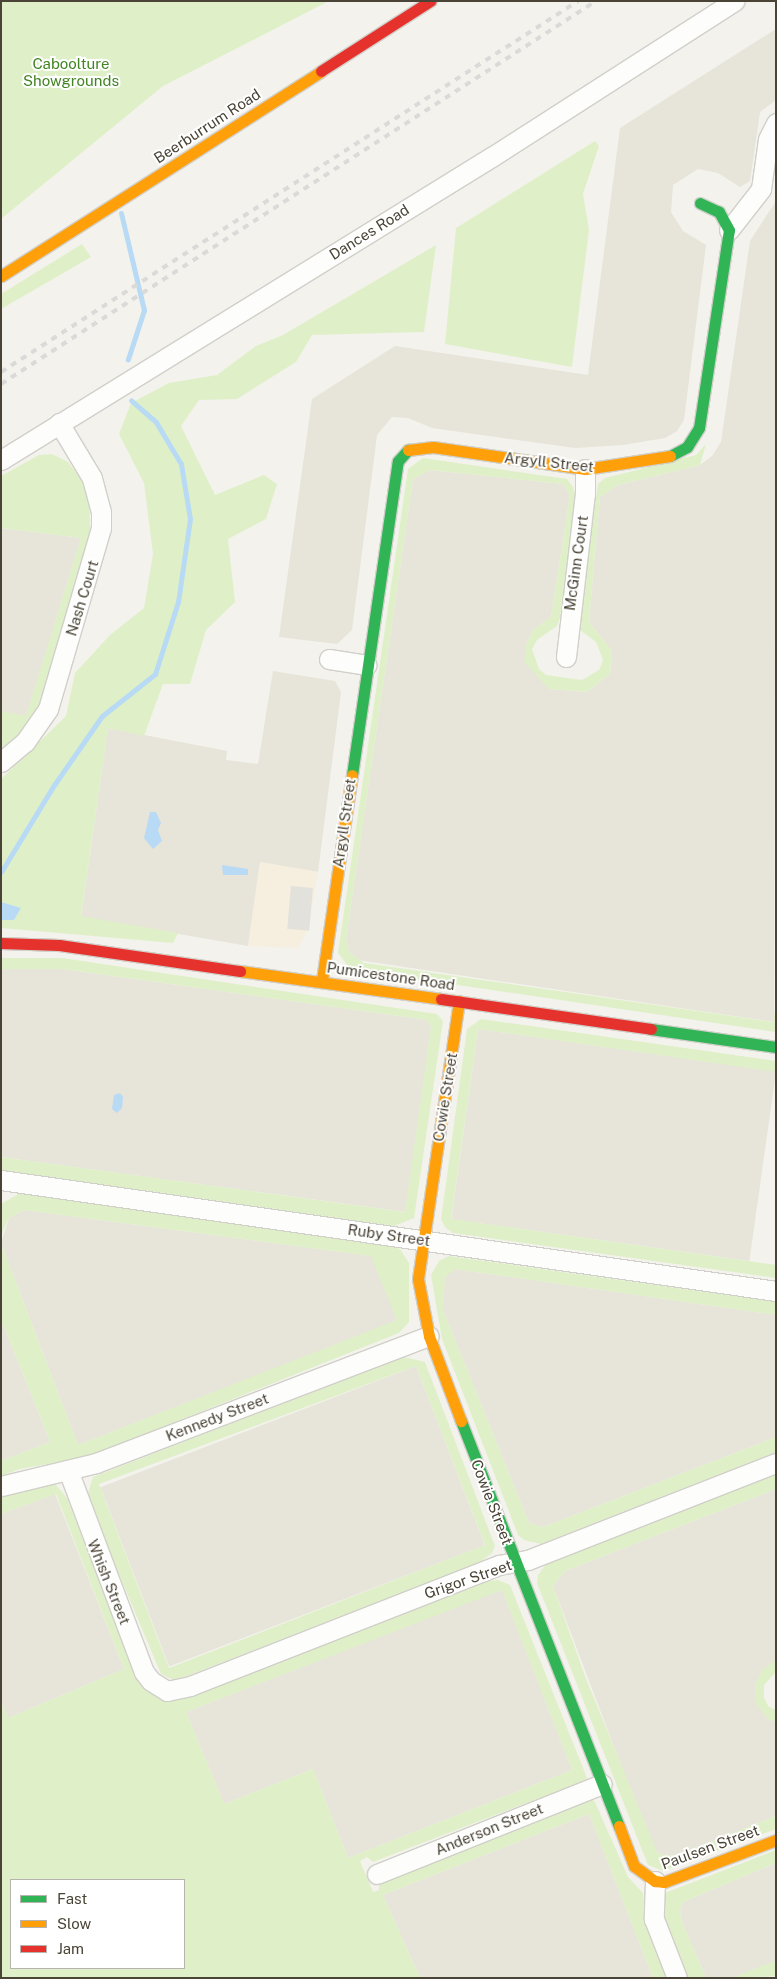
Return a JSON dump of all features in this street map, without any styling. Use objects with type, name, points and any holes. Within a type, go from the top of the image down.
[{"type":"street","name":"Beerburrum Road","points":[[1,276],[430,1]]},
{"type":"street","name":"Dances Road","points":[[1,460],[493,156],[734,1]]},
{"type":"street","name":"Argyll Street","points":[[322,980],[395,469],[406,450],[433,447],[585,469],[668,457],[680,452],[694,439],[700,428],[729,230],[760,189],[768,139],[775,123]]},
{"type":"street","points":[[700,203],[719,212],[729,230]]},
{"type":"street","name":"Nash Court","points":[[1,762],[25,742],[48,709],[101,528],[101,512],[92,478],[59,423]]},
{"type":"street","name":"McGinn Court","points":[[566,657],[585,494],[585,469]]},
{"type":"street","points":[[329,659],[367,665]]},
{"type":"street","name":"Pumicestone Road","points":[[1,943],[53,944],[322,980],[776,1047]]},
{"type":"street","name":"Cowie Street","points":[[458,1001],[418,1280],[429,1336],[632,1861],[640,1872],[655,1881]]},
{"type":"street","name":"Ruby Street","points":[[1,1180],[776,1291]]},
{"type":"street","name":"Kennedy Street","points":[[1,1486],[96,1463],[429,1336]]},
{"type":"street","name":"Grigor Street","points":[[160,1688],[177,1690],[190,1686],[500,1565],[515,1562],[776,1464]]},
{"type":"street","name":"Whish Street","points":[[68,1470],[77,1500],[144,1672],[160,1688]]},
{"type":"street","name":"Anderson Street","points":[[377,1874],[602,1784]]},
{"type":"street","name":"Paulsen Street","points":[[655,1881],[675,1879],[776,1840]]},
{"type":"street","points":[[655,1881],[654,1919],[677,1978]]},
{"type":"shaded area","points":[[776,29],[776,100],[760,112],[750,181],[740,187],[718,173],[698,169],[673,185],[671,212],[683,231],[706,245],[684,420],[677,431],[665,438],[623,445],[575,448],[432,428],[408,418],[392,417],[377,435],[352,630],[337,644],[279,637],[312,399],[395,346],[588,375],[620,128]]},
{"type":"shaded area","points":[[776,201],[774,1022],[358,960],[349,952],[346,940],[413,479],[429,470],[563,484],[570,495],[551,617],[533,630],[526,645],[549,689],[587,692],[610,674],[612,651],[589,622],[600,497],[618,485],[700,465],[712,456],[721,442],[750,241]]},
{"type":"shaded area","points":[[1,528],[81,538],[26,717],[1,711]]},
{"type":"shaded area","points":[[273,671],[335,681],[341,692],[318,872],[260,862],[248,946],[81,917],[108,728],[227,751],[226,760],[258,764]]},
{"type":"shaded area","points":[[260,862],[318,872],[308,931],[298,948],[248,946]]},
{"type":"shaded area","points":[[291,886],[313,888],[309,931],[287,929]]},
{"type":"shaded area","points":[[48,967],[427,1020],[431,1027],[406,1212],[1,1157],[1,969]]},
{"type":"shaded area","points":[[478,1029],[776,1071],[749,1261],[451,1219]]},
{"type":"shaded area","points":[[24,1210],[372,1256],[398,1321],[78,1445],[1,1243],[9,1218]]},
{"type":"shaded area","points":[[455,1269],[776,1315],[776,1437],[543,1527],[529,1523],[443,1310],[444,1277]]},
{"type":"shaded area","points":[[1,1319],[50,1442],[1,1461]]},
{"type":"shaded area","points":[[416,1366],[485,1545],[169,1666],[100,1487]]},
{"type":"shaded area","points":[[776,1489],[776,1660],[755,1686],[757,1704],[768,1719],[776,1722],[776,1816],[677,1855],[666,1856],[657,1852],[651,1844],[553,1586],[565,1571]]},
{"type":"shaded area","points":[[55,1494],[124,1669],[8,1718],[1,1701],[1,1514]]},
{"type":"shaded area","points":[[502,1589],[572,1770],[348,1858],[313,1769],[224,1804],[186,1712]]},
{"type":"shaded area","points":[[589,1814],[653,1978],[420,1978],[383,1895]]},
{"type":"shaded area","points":[[776,1863],[776,1961],[732,1978],[706,1978],[682,1922],[680,1911],[683,1902]]},
{"type":"green space","name":"Caboolture Showgrounds","points":[[1,1],[329,1],[163,86],[1,219]]},
{"type":"green space","points":[[595,141],[599,146],[583,194],[589,230],[572,367],[445,344],[456,228]]},
{"type":"green space","points":[[82,244],[91,257],[1,309],[1,294]]},
{"type":"green space","points":[[436,245],[424,332],[312,335],[296,362],[237,399],[199,400],[181,426],[215,495],[264,475],[277,484],[266,519],[228,539],[235,602],[206,630],[190,684],[163,684],[144,736],[108,728],[81,916],[178,933],[173,943],[1,928],[1,920],[14,920],[20,908],[1,902],[1,779],[66,716],[75,673],[110,635],[144,608],[153,554],[144,483],[119,434],[131,403],[169,383],[217,375],[256,346],[283,335]]},
{"type":"green space","points":[[706,444],[700,465],[618,485],[600,497],[589,622],[612,651],[610,674],[587,692],[549,689],[524,662],[526,645],[533,630],[551,617],[570,495],[563,484],[430,470],[413,479],[346,940],[349,952],[364,963],[773,1022],[776,1004],[776,1032],[350,969],[338,953],[408,469],[423,458],[567,479],[573,487],[577,501],[560,618],[557,626],[537,640],[532,649],[539,669],[546,675],[582,680],[599,670],[603,660],[596,642],[580,630],[577,623],[598,484],[605,478],[696,455]]},
{"type":"green space","points":[[52,454],[68,462],[81,479],[89,500],[91,544],[36,717],[20,737],[1,752],[1,711],[26,716],[81,538],[1,528],[1,476],[39,455]]},
{"type":"green space","points":[[1,958],[62,958],[437,1014],[443,1021],[414,1218],[394,1226],[1,1170],[1,1157],[405,1212],[431,1027],[427,1020],[63,969],[1,969]]},
{"type":"green space","points":[[481,1019],[776,1061],[776,1072],[478,1029],[451,1219],[776,1265],[776,1278],[453,1233],[446,1228],[441,1220],[467,1029]]},
{"type":"green space","points":[[22,1192],[393,1246],[400,1249],[409,1263],[409,1322],[399,1333],[87,1457],[20,1469],[1,1476],[1,1461],[50,1442],[1,1319],[1,1243],[78,1445],[397,1320],[371,1256],[24,1210],[9,1218],[1,1236],[1,1204]]},
{"type":"green space","points":[[449,1256],[776,1302],[776,1315],[455,1269],[445,1277],[443,1310],[529,1523],[543,1527],[776,1437],[776,1452],[541,1544],[524,1540],[518,1535],[442,1339],[431,1275],[439,1261]]},
{"type":"green space","points":[[404,1357],[425,1362],[495,1546],[492,1553],[480,1562],[173,1680],[161,1674],[89,1503],[88,1493],[93,1477]],"holes":[[[416,1366],[485,1545],[169,1668],[99,1484]]]},
{"type":"green space","points":[[776,1473],[776,1489],[565,1571],[553,1586],[585,1676],[657,1852],[666,1856],[677,1855],[776,1816],[776,1829],[663,1871],[648,1865],[537,1583],[538,1575],[547,1563]]},
{"type":"green space","points":[[48,1483],[56,1485],[67,1498],[139,1681],[167,1700],[186,1698],[489,1581],[498,1580],[510,1585],[587,1778],[579,1788],[542,1797],[373,1862],[367,1857],[360,1861],[373,1892],[379,1890],[379,1881],[590,1797],[595,1802],[628,1877],[643,1893],[645,1912],[669,1978],[653,1978],[589,1814],[383,1895],[420,1978],[1,1978],[1,1701],[8,1718],[124,1669],[56,1494],[1,1514],[1,1497]],"holes":[[[502,1590],[572,1770],[348,1858],[313,1769],[224,1804],[186,1712]]]},
{"type":"green space","points":[[776,1660],[776,1672],[764,1685],[764,1698],[769,1707],[776,1710],[776,1722],[768,1719],[756,1704],[755,1685],[762,1670]]},
{"type":"green space","points":[[776,1850],[776,1863],[683,1902],[680,1911],[682,1922],[706,1978],[684,1978],[661,1915],[661,1898],[665,1893]]},
{"type":"green space","points":[[776,1961],[776,1976],[732,1978],[754,1969]]},
{"type":"water","points":[[150,812],[156,812],[161,823],[158,830],[162,841],[153,849],[144,838]]},
{"type":"water","points":[[222,865],[248,869],[248,875],[223,875]]},
{"type":"water","points":[[1,902],[21,908],[14,920],[1,920]]},
{"type":"water","points":[[120,1093],[123,1097],[122,1108],[117,1113],[112,1109],[114,1095]]},
{"type":"waterway","points":[[121,213],[144,310],[128,359]]},
{"type":"waterway","points":[[1,872],[54,785],[102,716],[155,674],[178,602],[190,519],[181,464],[156,422],[131,400]]},
{"type":"railway","points":[[1,372],[578,1]]},
{"type":"railway","points":[[1,384],[596,1]]},
{"type":"traffic: fast","points":[[670,456],[687,447],[699,428],[729,230],[719,212],[700,203]]},
{"type":"traffic: fast","points":[[352,775],[398,461],[408,450]]},
{"type":"traffic: fast","points":[[651,1029],[776,1047]]},
{"type":"traffic: fast","points":[[461,1421],[619,1826]]},
{"type":"traffic: slow","points":[[1,276],[321,71]]},
{"type":"traffic: slow","points":[[408,450],[433,447],[585,469],[670,456]]},
{"type":"traffic: slow","points":[[322,980],[352,775]]},
{"type":"traffic: slow","points":[[240,971],[441,999]]},
{"type":"traffic: slow","points":[[459,1001],[418,1279],[429,1336],[461,1421]]},
{"type":"traffic: slow","points":[[619,1826],[634,1866],[655,1881],[664,1882],[776,1840]]},
{"type":"traffic: jam","points":[[321,71],[430,1]]},
{"type":"traffic: jam","points":[[1,943],[59,945],[240,971]]},
{"type":"traffic: jam","points":[[441,999],[651,1029]]}]
